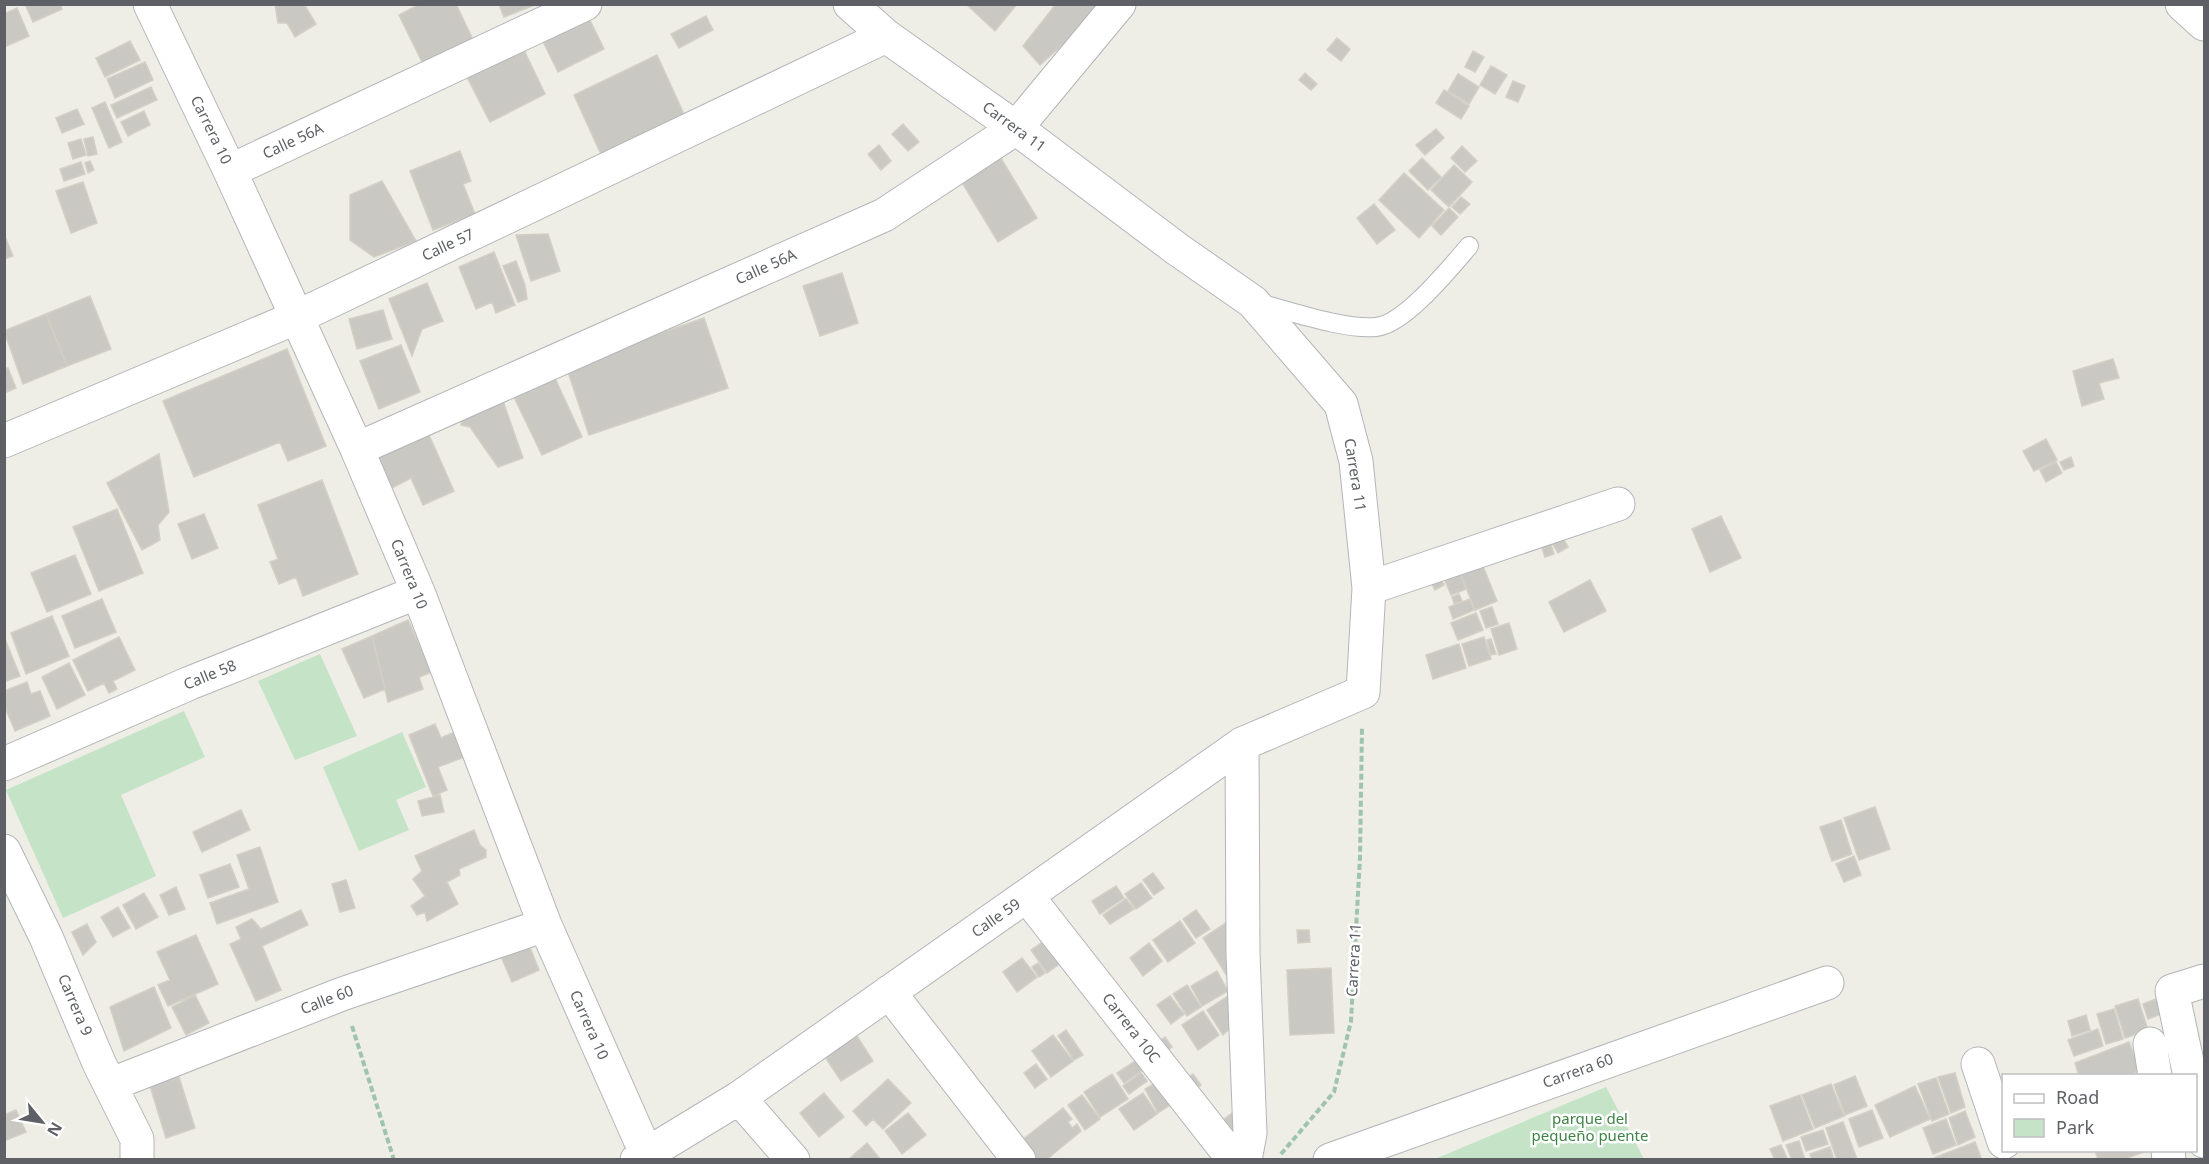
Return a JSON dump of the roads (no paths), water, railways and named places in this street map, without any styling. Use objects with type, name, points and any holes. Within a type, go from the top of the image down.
[{"type":"street","name":"Carrera 10","points":[[150,4],[230,171],[295,318],[357,449],[418,592],[545,925],[641,1156]]},
{"type":"street","name":"Calle 56A","points":[[230,171],[585,4]]},
{"type":"street","name":"Carrera 11","points":[[850,4],[886,36],[1016,128],[1177,249],[1253,302],[1341,404],[1356,461],[1369,588],[1363,692]]},
{"type":"street","name":"Calle 56A","points":[[357,449],[884,214],[1016,128],[1119,4]]},
{"type":"street","points":[[2182,4],[2205,24]]},
{"type":"street","name":"Calle 57","points":[[4,441],[295,318],[886,36]]},
{"type":"street","points":[[1369,588],[1618,504]]},
{"type":"street","name":"Calle 58","points":[[4,764],[190,683],[418,592]]},
{"type":"street","name":"Calle 59","points":[[641,1156],[739,1098],[1242,744],[1363,692]]},
{"type":"street","points":[[1242,744],[1243,954],[1250,1132],[1245,1160]]},
{"type":"street","name":"Carrera 9","points":[[4,851],[46,937],[99,1063],[112,1084],[137,1139],[137,1160]]},
{"type":"street","name":"Carrera 10C","points":[[1027,896],[1234,1160]]},
{"type":"street","name":"Calle 60","points":[[112,1084],[342,994],[545,925]]},
{"type":"street","points":[[2190,1074],[2172,992],[2205,981]]},
{"type":"street","name":"Carrera 60","points":[[1330,1160],[1827,983]]},
{"type":"street","points":[[889,992],[1019,1160]]},
{"type":"street","points":[[2150,1044],[2155,1074]]},
{"type":"street","points":[[1978,1064],[2002,1136]]},
{"type":"street","points":[[739,1098],[793,1160]]},
{"type":"street","points":[[2197,1104],[2205,1141]]},
{"type":"lane","points":[[1253,302],[1335,323],[1377,328],[1413,308],[1469,246]]},
{"type":"park label","name":"parque del pequeño puente","points":[[1590,1128]]}]
